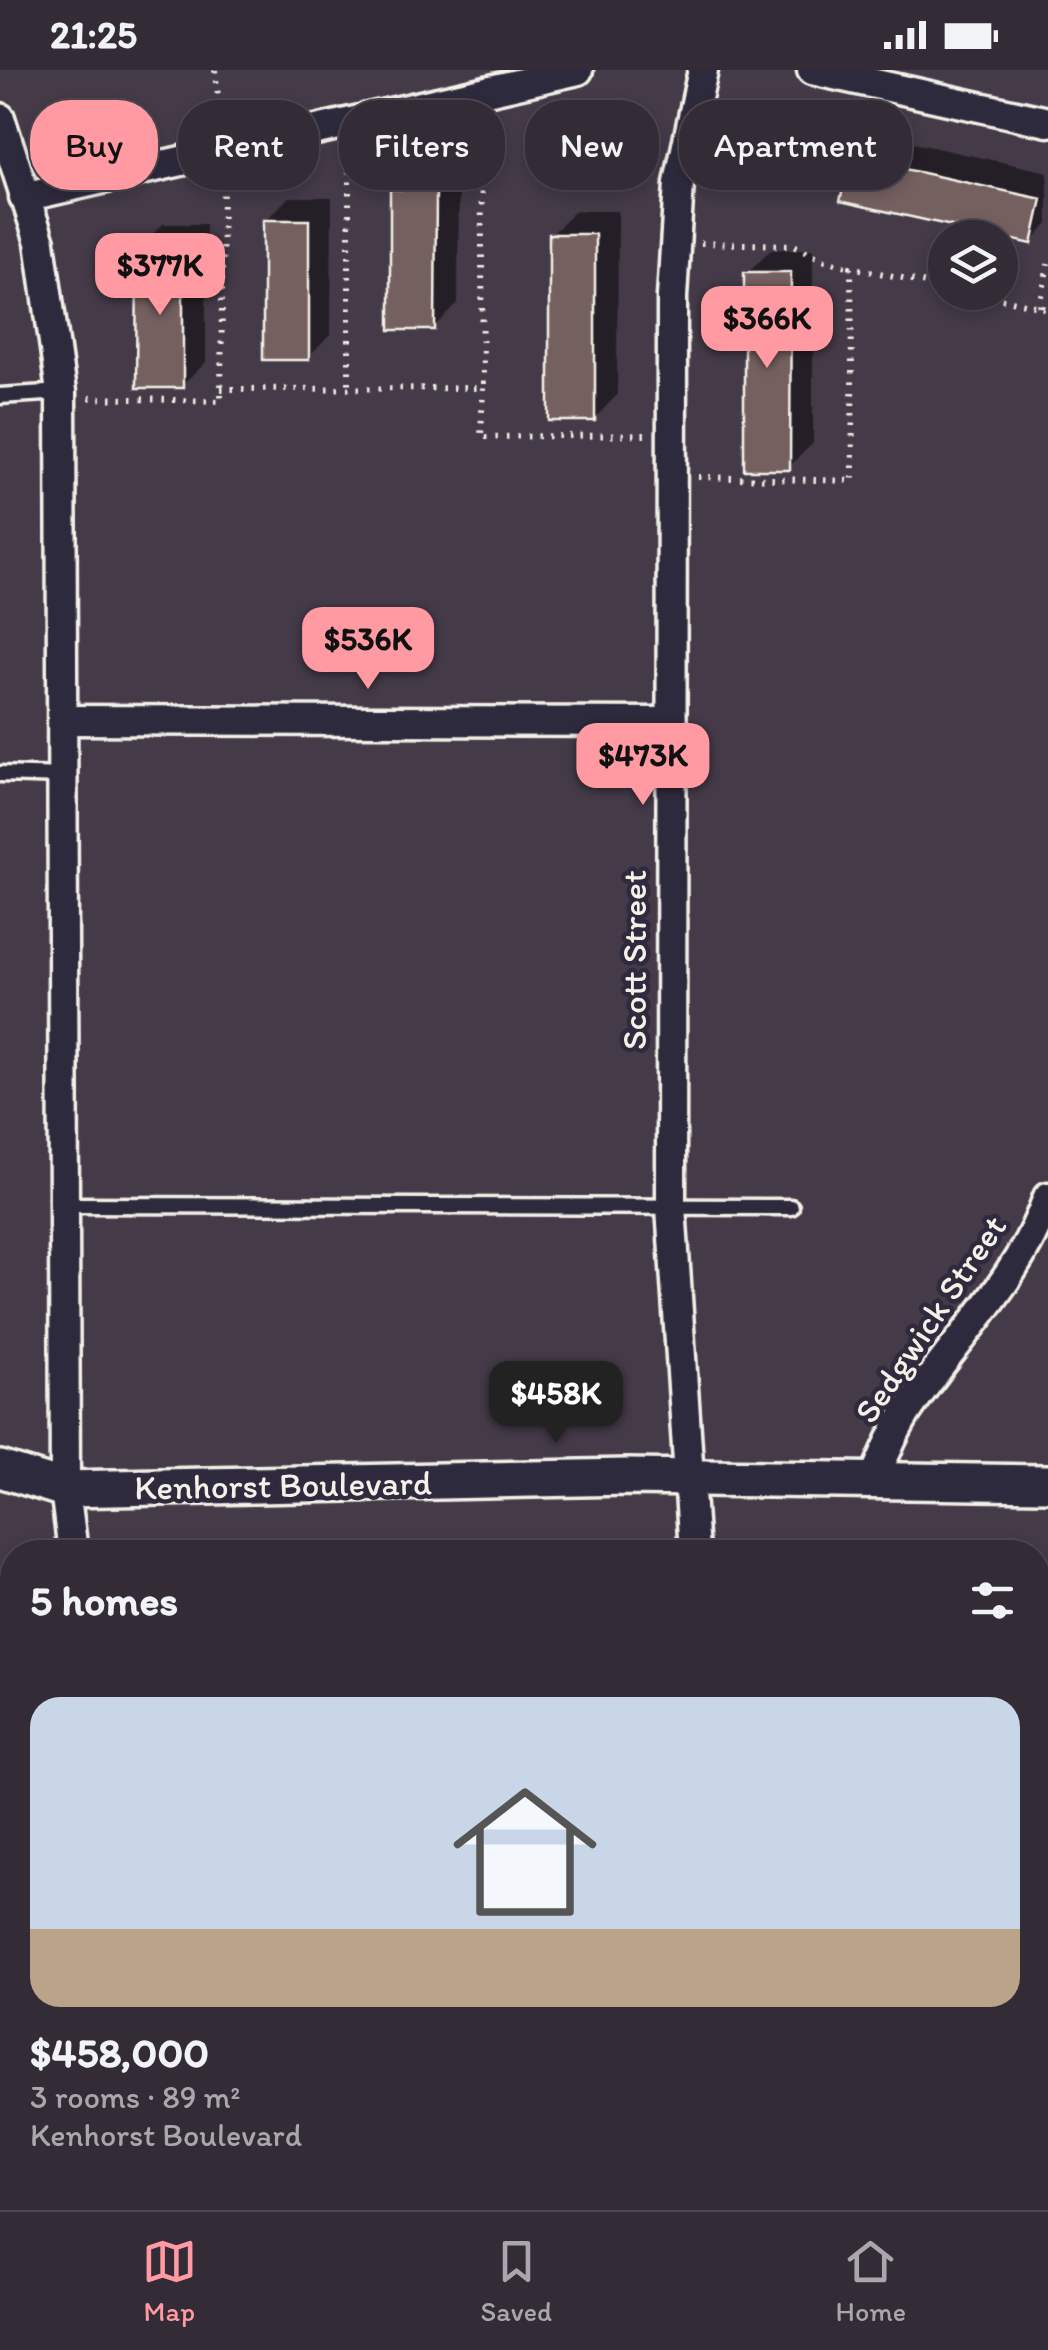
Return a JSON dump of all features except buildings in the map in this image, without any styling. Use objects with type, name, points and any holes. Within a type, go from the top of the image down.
[{"type":"street","points":[[446,100],[578,70]]},
{"type":"street","name":"Scott Street","points":[[693,1540],[671,1207],[672,434],[679,184],[703,70]]},
{"type":"street","points":[[812,70],[1048,122]]},
{"type":"street","points":[[0,118],[40,242],[61,392],[65,1490],[71,1540]]},
{"type":"street","points":[[24,198],[178,162]]},
{"type":"street","points":[[64,720],[672,722]]},
{"type":"street","name":"Sedgwick Street","points":[[872,1482],[906,1412],[998,1294],[1036,1233],[1048,1197]]},
{"type":"street","name":"Kenhorst Boulevard","points":[[0,1469],[65,1490],[608,1478],[1048,1484]]},
{"type":"lane","points":[[0,396],[61,392]]},
{"type":"lane","points":[[0,774],[64,776]]},
{"type":"lane","points":[[65,1206],[791,1206]]},
{"type":"path","points":[[215,70],[218,100]]},
{"type":"path","points":[[480,92],[482,437],[672,434]]},
{"type":"path","points":[[61,392],[89,398],[221,402],[224,190]]},
{"type":"path","points":[[349,190],[350,389]]},
{"type":"path","points":[[675,242],[794,246],[822,260],[928,283]]},
{"type":"path","points":[[1018,302],[1044,308],[1048,264]]},
{"type":"path","points":[[672,476],[853,482],[851,267]]},
{"type":"path","points":[[221,389],[483,388]]}]
